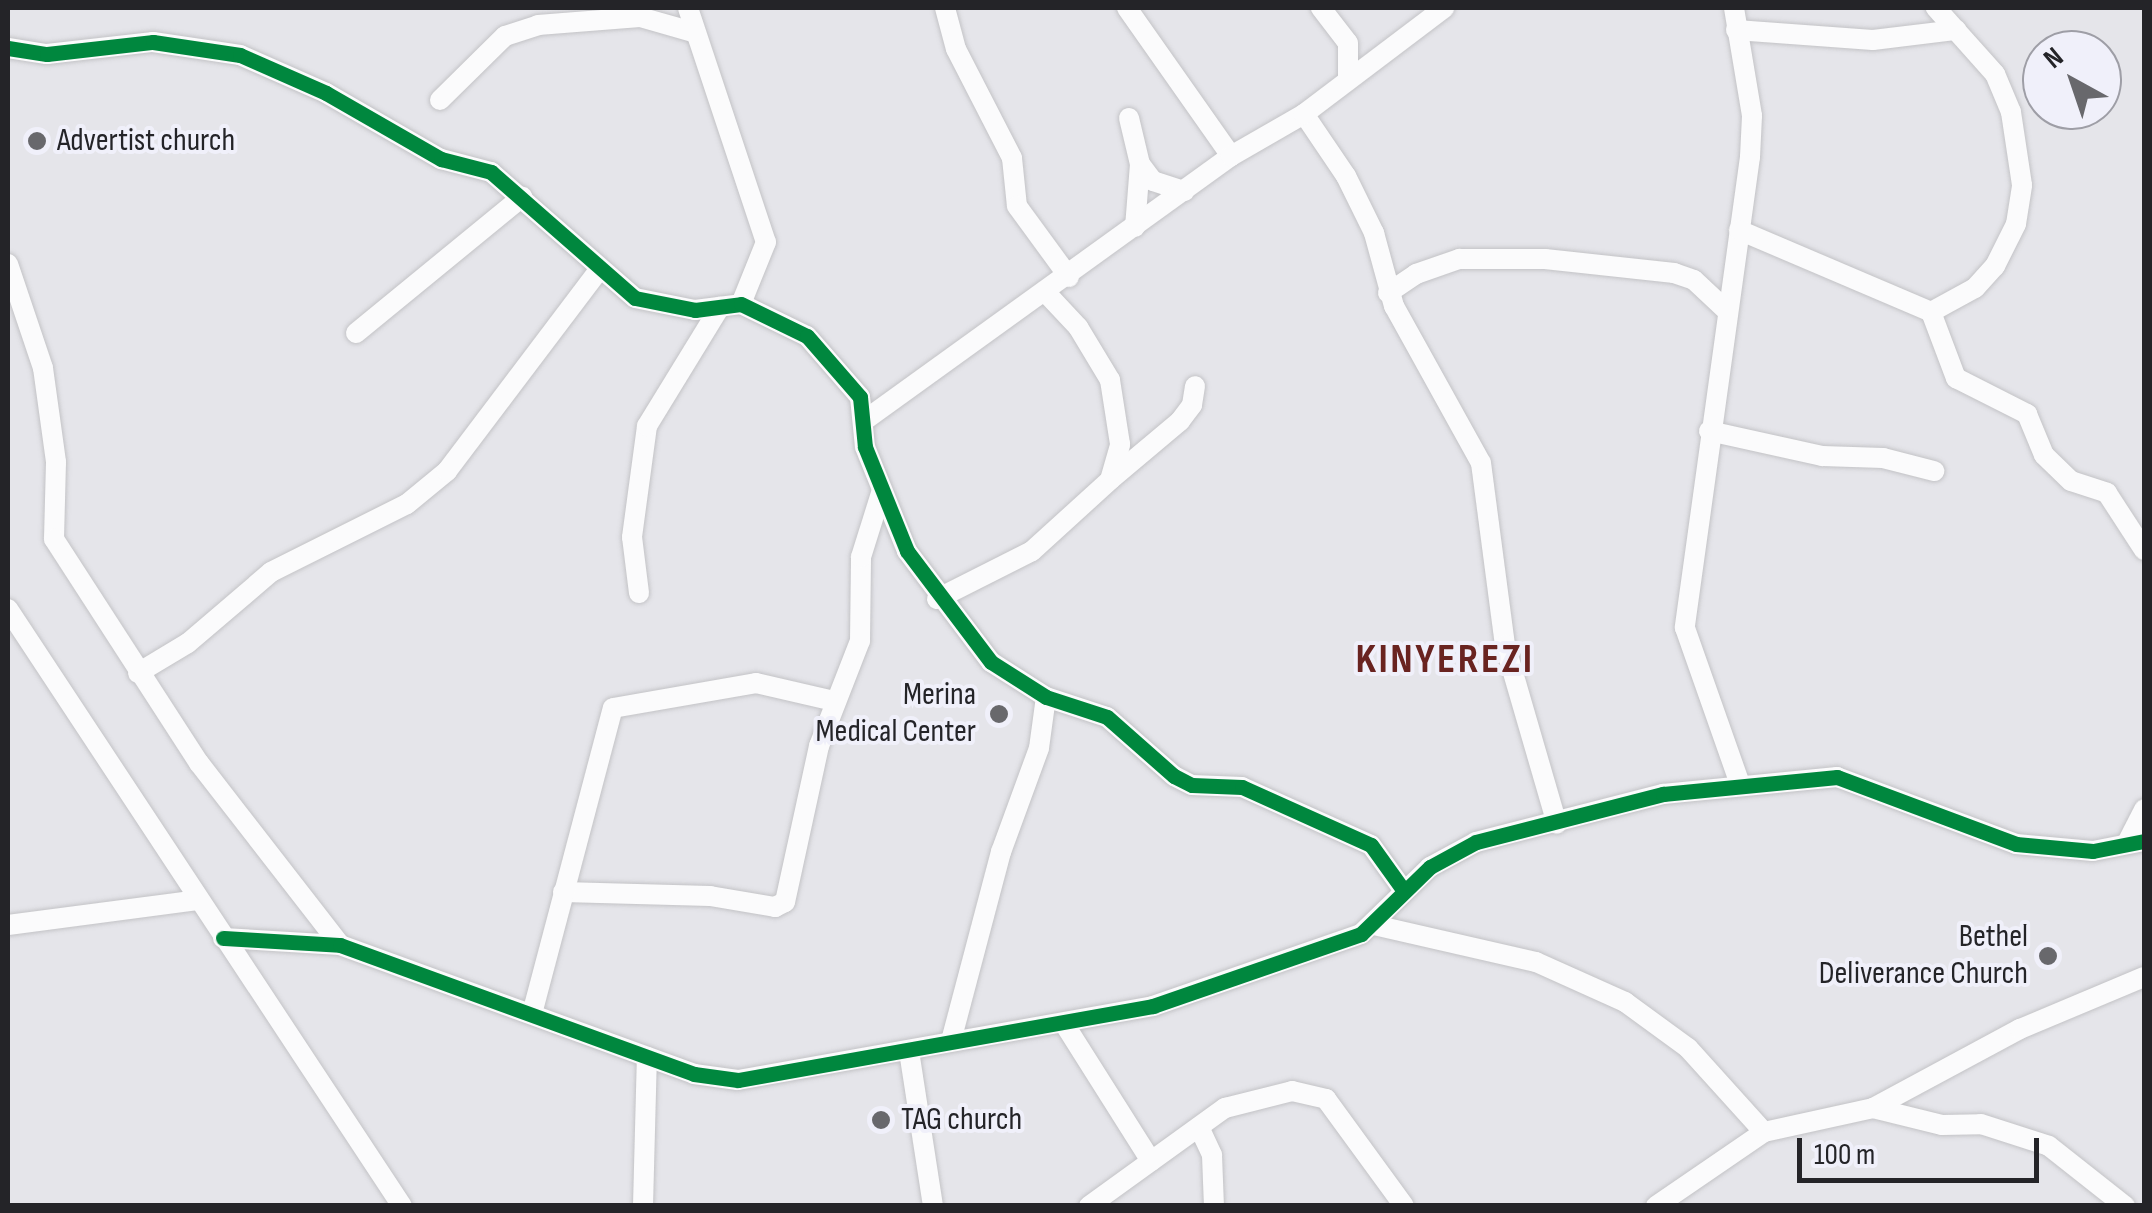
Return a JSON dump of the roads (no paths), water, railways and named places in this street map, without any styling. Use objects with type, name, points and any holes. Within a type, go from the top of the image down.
[{"type":"street","points":[[639,592],[632,537],[647,426],[731,306],[766,242],[688,8]]},
{"type":"street","points":[[946,8],[956,48],[1012,158],[1017,206],[1069,277]]},
{"type":"street","points":[[1128,8],[1231,156]]},
{"type":"street","points":[[1320,8],[1348,43],[1348,78]]},
{"type":"street","points":[[865,420],[1047,294],[1231,156],[1304,114],[1444,8]]},
{"type":"street","points":[[1734,8],[1752,116],[1684,628],[1740,784]]},
{"type":"street","points":[[1931,312],[1975,288],[1995,266],[2016,224],[2022,185],[2011,112],[1995,74],[1936,8]]},
{"type":"street","points":[[440,100],[505,36],[538,25],[640,16],[696,33]]},
{"type":"street","points":[[1736,30],[1873,40],[1956,30]]},
{"type":"street","points":[[8,48],[47,54],[153,42],[240,54],[326,93],[440,159],[492,172],[598,271],[636,298],[660,306],[731,306],[826,352],[860,398],[865,447],[881,493],[937,599],[990,662],[1046,697],[1107,717],[1192,785],[1242,787],[1370,845],[1404,892]]},
{"type":"street","points":[[1304,114],[1363,208],[1388,292],[1482,463],[1505,645],[1557,824]]},
{"type":"street","points":[[1129,118],[1140,164],[1135,228]]},
{"type":"street","points":[[1140,164],[1152,181],[1184,191]]},
{"type":"street","points":[[356,334],[522,197]]},
{"type":"street","points":[[1739,230],[1931,312],[1956,378],[2027,414],[2044,455],[2071,481],[2107,493],[2144,550]]},
{"type":"street","points":[[1388,292],[1416,274],[1460,260],[1545,259],[1674,273],[1694,280],[1727,311]]},
{"type":"street","points":[[8,264],[43,368],[56,462],[54,539],[138,673],[340,944]]},
{"type":"street","points":[[138,673],[188,642],[271,572],[407,504],[440,478],[463,456],[598,271]]},
{"type":"street","points":[[1047,294],[1078,327],[1110,380],[1120,444],[1110,480]]},
{"type":"street","points":[[937,599],[1032,551],[1180,420],[1192,405],[1195,386]]},
{"type":"street","points":[[1709,431],[1822,456],[1884,458],[1934,471]]},
{"type":"street","points":[[562,892],[783,905],[834,701],[860,641],[861,557],[881,493]]},
{"type":"street","points":[[8,609],[402,1206]]},
{"type":"street","points":[[533,1010],[614,708],[756,683],[834,701]]},
{"type":"street","points":[[951,1041],[1002,852],[1040,748],[1046,697]]},
{"type":"street","points":[[222,938],[340,944],[533,1010],[647,1056],[738,1080],[951,1041],[1065,1025],[1153,1006],[1374,925],[1430,867],[1476,842],[1664,794],[1837,777],[2016,844],[2093,851],[2136,842],[2144,809]]},
{"type":"street","points":[[8,925],[198,900]]},
{"type":"street","points":[[1374,925],[1506,953],[1624,1002],[1688,1048],[1764,1132]]},
{"type":"street","points":[[1656,1206],[1764,1132],[1873,1108],[2020,1029],[2144,977]]},
{"type":"street","points":[[1065,1025],[1150,1161]]},
{"type":"street","points":[[908,1051],[933,1206]]},
{"type":"street","points":[[642,1206],[647,1056]]},
{"type":"street","points":[[1090,1206],[1243,1100],[1312,1092],[1326,1099],[1404,1206]]},
{"type":"street","points":[[1873,1108],[1942,1126],[1981,1124],[2049,1146],[2114,1202]]},
{"type":"street","points":[[1199,1127],[1212,1154],[1214,1206]]},
{"type":"place","name":"Advertist church","points":[[37,141]]},
{"type":"place","name":"Merina Medical Center","points":[[999,714]]},
{"type":"place","name":"Bethel Deliverance Church","points":[[2048,956]]},
{"type":"place","name":"TAG church","points":[[881,1120]]},
{"type":"district","name":"KINYEREZI","points":[[1445,660]]}]
